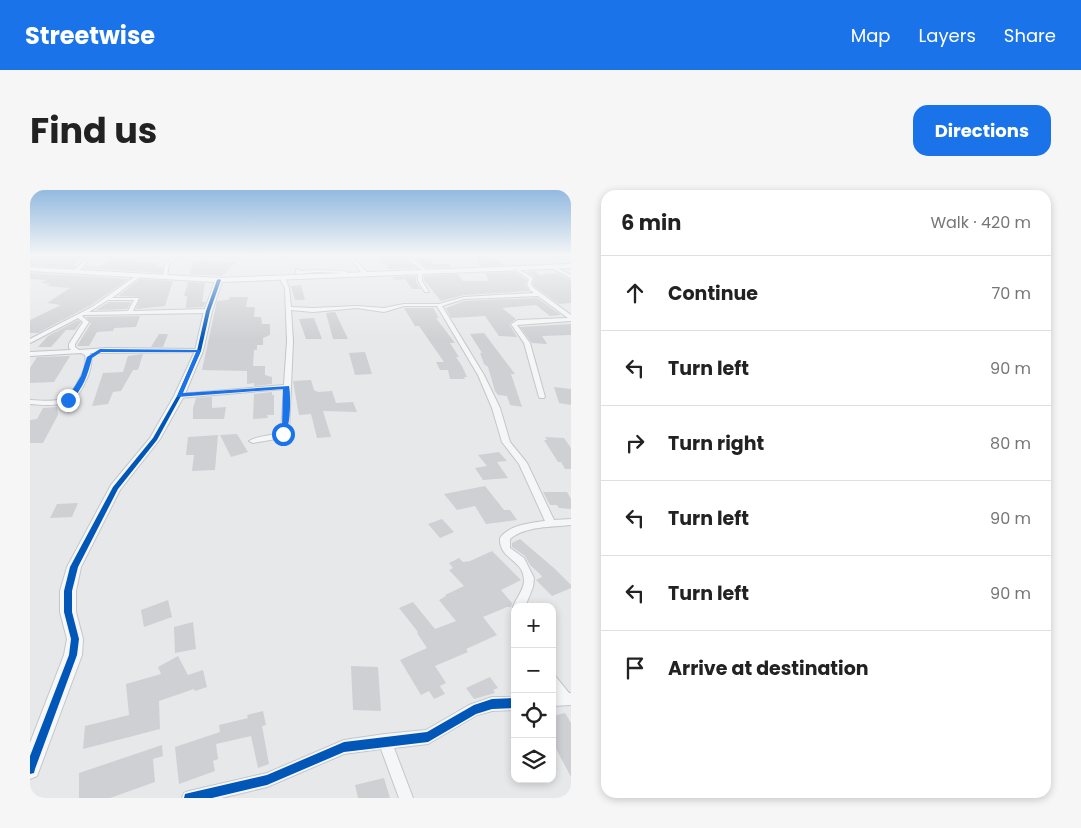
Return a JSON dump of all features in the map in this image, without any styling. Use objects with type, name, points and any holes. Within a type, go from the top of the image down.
[{"type":"main road","points":[[30,769],[73,655],[75,640],[68,612],[68,591],[74,567],[115,488],[155,439],[179,396],[199,351],[208,311],[218,283]]},
{"type":"street","points":[[30,341],[107,300],[130,283]]},
{"type":"street","points":[[253,441],[279,436],[285,432],[290,341],[289,308],[287,288],[284,283]]},
{"type":"street","points":[[421,283],[426,291]]},
{"type":"street","points":[[529,283],[530,287],[571,318]]},
{"type":"street","points":[[289,308],[313,310],[357,307],[384,310],[404,305],[439,305],[464,298],[540,294]]},
{"type":"street","points":[[107,300],[137,299],[130,313]]},
{"type":"street","points":[[439,305],[481,375],[496,408],[506,442],[523,463],[551,523]]},
{"type":"street","points":[[81,315],[208,311]]},
{"type":"street","points":[[81,315],[86,322],[72,344],[72,348],[88,354],[90,357]]},
{"type":"street","points":[[542,397],[532,356],[520,331],[514,324],[518,322],[571,318]]},
{"type":"street","points":[[30,402],[56,403],[71,398],[84,376],[90,357],[100,350]]},
{"type":"street","points":[[30,354],[100,350],[199,351]]},
{"type":"street","points":[[179,396],[287,387]]},
{"type":"street","points":[[521,603],[529,582],[527,573],[519,559],[510,555],[504,544],[505,538],[514,532],[551,523],[571,522]]},
{"type":"street","points":[[556,686],[568,699]]},
{"type":"street","points":[[189,798],[267,780],[344,747],[428,737],[474,710],[492,704],[511,703]]},
{"type":"street","points":[[385,741],[406,798]]},
{"type":"building","points":[[45,283],[123,283],[91,305],[38,333],[30,333],[30,320],[61,305],[47,303],[70,288],[46,286],[51,284]]},
{"type":"building","points":[[134,283],[172,283],[165,306],[136,309],[140,297],[118,296]]},
{"type":"building","points":[[188,283],[205,283],[202,302],[206,302],[203,307],[186,308],[187,296],[184,296]]},
{"type":"building","points":[[408,283],[417,283],[421,289],[412,289]]},
{"type":"building","points":[[427,283],[526,283],[529,291],[464,295],[441,301]]},
{"type":"building","points":[[571,283],[571,303],[559,304],[533,284]]},
{"type":"building","points":[[301,285],[305,300],[295,300],[291,286]]},
{"type":"building","points":[[230,297],[248,297],[246,307],[255,307],[254,317],[261,317],[262,324],[270,324],[270,335],[263,338],[263,345],[257,345],[257,350],[254,350],[253,366],[265,366],[265,375],[272,377],[272,384],[254,386],[254,383],[247,384],[247,371],[202,370],[217,301],[228,300]]},
{"type":"building","points":[[537,298],[561,315],[550,316],[536,305],[502,308],[516,319],[509,324],[517,337],[499,336],[485,316],[451,318],[446,308],[464,301]]},
{"type":"building","points":[[109,302],[131,302],[127,309],[96,310]]},
{"type":"building","points":[[404,308],[433,308],[439,318],[436,318],[455,343],[450,343],[459,357],[456,357],[467,377],[464,377],[465,379],[450,379],[448,370],[440,370],[436,362],[444,362],[419,326],[415,326]]},
{"type":"building","points":[[335,312],[348,339],[333,339],[326,313]]},
{"type":"building","points":[[140,316],[136,327],[114,328],[113,331],[97,332],[89,346],[77,346],[91,323],[86,317]]},
{"type":"building","points":[[314,318],[322,339],[306,339],[299,319]]},
{"type":"building","points":[[78,320],[81,322],[75,330],[66,330],[51,347],[38,347],[48,336]]},
{"type":"building","points":[[571,324],[571,335],[542,336],[547,344],[532,343],[520,327]]},
{"type":"building","points":[[484,333],[515,374],[511,374],[522,407],[510,405],[507,396],[498,395],[495,391],[488,367],[484,364],[480,353],[482,353],[470,334]]},
{"type":"building","points":[[159,334],[168,334],[163,347],[151,347]]},
{"type":"building","points":[[365,352],[372,374],[355,375],[349,353]]},
{"type":"building","points":[[143,354],[138,370],[133,370],[121,391],[113,392],[108,404],[92,406],[103,373],[123,372],[128,356]]},
{"type":"building","points":[[70,356],[54,382],[30,383],[30,368],[37,357]]},
{"type":"building","points":[[311,380],[314,390],[318,392],[332,391],[336,403],[353,402],[357,412],[323,411],[331,437],[317,438],[311,414],[299,415],[293,381]]},
{"type":"building","points":[[554,387],[571,389],[571,405],[559,403]]},
{"type":"building","points":[[272,392],[272,395],[274,395],[274,415],[267,415],[268,418],[253,419],[254,394]]},
{"type":"building","points":[[212,397],[212,408],[226,407],[224,419],[193,419],[193,408],[196,398]]},
{"type":"building","points":[[57,407],[58,415],[43,443],[30,443],[30,420],[37,419],[43,408]]},
{"type":"building","points":[[237,434],[248,452],[231,457],[220,435]]},
{"type":"building","points":[[218,435],[215,470],[192,471],[194,455],[186,455],[188,437]]},
{"type":"building","points":[[545,437],[564,438],[571,448],[571,469],[565,469],[561,462],[558,462],[544,440],[547,440]]},
{"type":"building","points":[[499,452],[507,461],[497,462],[508,478],[483,480],[475,468],[487,466],[478,455]]},
{"type":"building","points":[[485,486],[504,510],[510,510],[517,520],[486,524],[475,506],[457,510],[444,494]]},
{"type":"building","points":[[543,492],[567,492],[571,499],[571,509],[550,505]]},
{"type":"building","points":[[78,503],[72,517],[50,518],[57,504]]},
{"type":"building","points":[[442,519],[454,532],[440,538],[428,524]]},
{"type":"building","points":[[520,539],[555,569],[571,585],[571,588],[552,596],[536,580],[542,577],[541,575],[530,565],[525,556],[512,547],[512,543]]},
{"type":"building","points":[[492,551],[521,580],[501,590],[512,603],[511,607],[483,617],[497,635],[466,649],[468,652],[435,666],[446,683],[440,686],[445,694],[434,699],[429,691],[421,695],[400,660],[427,648],[418,632],[399,608],[413,602],[435,629],[456,621],[439,600],[464,586],[449,570],[453,568],[449,563],[459,558],[463,562],[470,561]]},
{"type":"building","points":[[168,600],[172,617],[144,627],[141,610]]},
{"type":"building","points":[[193,622],[196,649],[175,653],[174,627]]},
{"type":"building","points":[[178,656],[188,675],[203,670],[207,687],[195,691],[194,689],[159,701],[160,729],[83,749],[85,726],[129,715],[126,684],[161,674],[158,667]]},
{"type":"building","points":[[351,666],[378,667],[381,711],[353,710]]},
{"type":"building","points":[[490,677],[498,688],[493,690],[495,693],[474,699],[466,688]]},
{"type":"building","points":[[263,711],[266,725],[262,726],[269,764],[258,768],[251,736],[216,744],[218,759],[213,761],[215,771],[179,784],[175,747],[220,732],[219,725],[248,718],[247,715]]},
{"type":"building","points":[[565,713],[571,723],[571,777],[556,749],[556,715]]},
{"type":"building","points":[[162,745],[163,756],[153,759],[155,782],[110,798],[79,798],[79,773]]},
{"type":"building","points":[[384,778],[390,798],[358,798],[355,785]]},
{"type":"cycle path","points":[[30,769],[73,655],[75,639],[68,612],[68,591],[74,567],[115,488],[155,439],[179,396],[199,351],[208,311],[218,283]]},
{"type":"cycle path","points":[[189,798],[267,780],[344,747],[428,737],[474,710],[492,704],[511,703]]},
{"type":"route","points":[[68,400],[74,395],[84,376],[90,357],[100,350],[199,351],[179,396],[287,387],[285,432],[283,434]]}]
